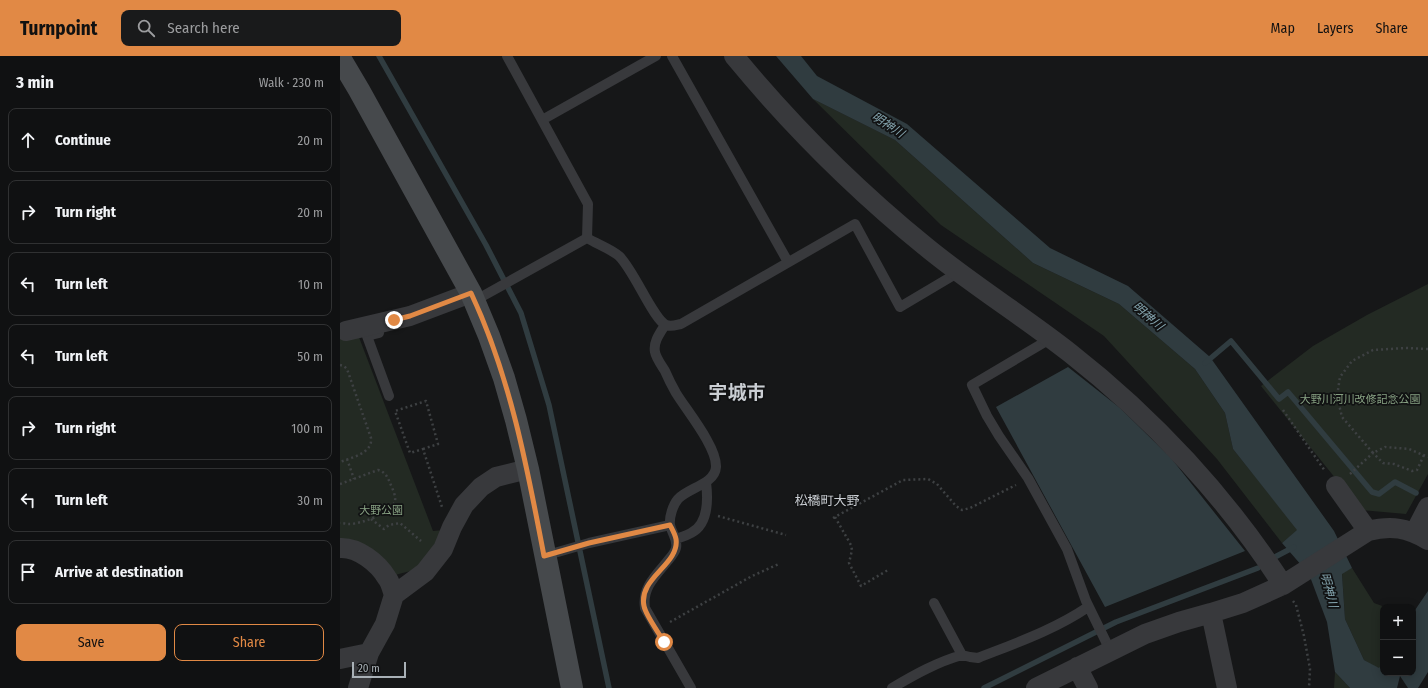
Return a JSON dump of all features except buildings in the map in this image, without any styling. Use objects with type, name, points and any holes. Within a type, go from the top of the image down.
[{"type":"street","points":[[734,56],[782,111],[828,160],[874,203],[926,247],[1050,339],[1111,387],[1160,433],[1238,522],[1286,583]]},
{"type":"street","points":[[340,58],[479,295],[489,336],[504,378],[516,420],[528,469],[570,688]]},
{"type":"street","points":[[346,331],[410,316],[479,295]]},
{"type":"street","points":[[358,688],[369,653],[385,624],[394,596],[425,572],[443,549],[452,527],[464,505],[481,487],[496,477],[528,469]]},
{"type":"street","points":[[1342,480],[1363,533]]},
{"type":"street","points":[[1036,688],[1077,667],[1107,645],[1243,603],[1286,583],[1363,533],[1389,528],[1401,528],[1421,536],[1428,507]]},
{"type":"street","points":[[340,548],[347,548],[376,564],[388,579],[394,596]]},
{"type":"street","points":[[1211,613],[1227,688]]},
{"type":"street","points":[[340,659],[369,653]]},
{"type":"street","points":[[1077,667],[1088,688]]},
{"type":"lane","points":[[507,56],[588,204],[587,238]]},
{"type":"lane","points":[[542,120],[656,56]]},
{"type":"lane","points":[[672,56],[788,262]]},
{"type":"lane","points":[[587,238],[619,256],[631,271],[658,318],[665,324],[673,326],[681,324],[855,224],[900,307],[959,272]]},
{"type":"lane","points":[[479,295],[518,277],[587,238]]},
{"type":"lane","points":[[389,396],[367,336],[396,328],[394,320]]},
{"type":"lane","points":[[665,324],[656,339],[655,353],[676,393],[706,440],[715,457],[716,468],[713,476],[706,482],[685,493],[677,500],[671,512],[670,525],[676,539],[676,549],[669,560],[654,576],[646,590],[643,600],[645,608],[691,688]]},
{"type":"lane","points":[[1050,339],[972,385],[991,423],[1028,478],[1063,543],[1091,612],[1107,645]]},
{"type":"lane","points":[[676,539],[692,533],[700,524],[706,513],[708,497],[706,482]]},
{"type":"lane","points":[[544,556],[589,543],[670,525]]},
{"type":"lane","points":[[934,603],[962,654]]},
{"type":"lane","points":[[892,688],[922,671],[952,657],[962,654],[978,658],[1048,630],[1072,618],[1091,612]]},
{"type":"path","points":[[1424,455],[1417,470],[1412,471],[1394,464],[1383,463],[1342,417],[1337,396],[1340,377],[1352,361],[1373,350],[1406,348],[1428,349]]},
{"type":"path","points":[[340,365],[347,369],[372,444],[368,449],[340,462]]},
{"type":"path","points":[[426,401],[438,444],[423,449],[410,453],[395,411],[426,401]]},
{"type":"path","points":[[1283,410],[1342,480],[1373,453],[1385,447],[1409,449],[1428,457]]},
{"type":"path","points":[[423,449],[446,522],[452,527]]},
{"type":"path","points":[[347,459],[354,479]]},
{"type":"path","points":[[340,484],[378,470],[384,472],[387,476],[395,496],[395,502],[391,508],[371,519],[349,524],[340,522]]},
{"type":"path","points":[[888,570],[861,586],[849,563],[852,545],[834,517],[903,480],[928,480],[937,484],[956,506],[962,510],[970,508],[1017,484]]},
{"type":"path","points":[[706,513],[786,535]]},
{"type":"path","points":[[371,519],[384,529],[389,524],[400,523],[421,542]]},
{"type":"path","points":[[657,630],[752,576],[779,564]]},
{"type":"path","points":[[1286,583],[1296,605],[1300,621],[1310,669],[1309,688]]},
{"type":"green space","points":[[813,99],[895,140],[1033,263],[1119,304],[1195,369],[1225,413],[1233,449],[1298,530],[1282,543],[1217,459],[1104,336],[941,225]]},
{"type":"green space","name":"大野川河川改修記念公園","points":[[1428,284],[1428,474],[1406,514],[1361,510],[1261,386],[1313,346],[1367,315]]},
{"type":"green space","name":"大野公園","points":[[357,332],[433,531],[444,530],[418,569],[395,575],[340,538],[340,335]]},
{"type":"green space","points":[[1352,568],[1374,603],[1380,605],[1379,669],[1364,660],[1345,619],[1342,573]]},
{"type":"green space","points":[[1335,672],[1350,688],[1334,688]]},
{"type":"water","name":"明神川","points":[[776,56],[801,56],[817,76],[907,124],[1050,248],[1128,286],[1210,357],[1334,531],[1352,568],[1342,574],[1345,619],[1364,660],[1379,668],[1380,666],[1380,676],[1400,676],[1397,688],[1350,688],[1335,672],[1327,622],[1309,574],[1282,543],[1297,530],[1233,449],[1225,413],[1195,369],[1119,304],[1033,263],[895,140],[813,99]]},
{"type":"water","points":[[1068,367],[1120,408],[1171,458],[1245,551],[1105,607],[996,407]]},
{"type":"water","points":[[1428,591],[1428,672],[1418,688],[1408,688],[1400,676],[1416,676],[1416,609]]},
{"type":"waterway","points":[[379,56],[486,245],[521,313],[549,405],[609,688]]},
{"type":"waterway","points":[[1205,363],[1231,341],[1279,399],[1288,392],[1372,492],[1379,494],[1395,482],[1416,493]]},
{"type":"waterway","points":[[1273,558],[1294,547]]},
{"type":"waterway","points":[[984,688],[1116,622],[1258,568]]},
{"type":"district","name":"宇城市","points":[[737,392]]},
{"type":"district","name":"松橋町大野","points":[[827,500]]},
{"type":"route","points":[[394,320],[410,316],[471,293],[489,336],[504,378],[516,420],[528,469],[544,556],[589,543],[670,525],[676,539],[676,549],[669,560],[654,576],[646,590],[643,600],[645,608],[664,642]]}]
